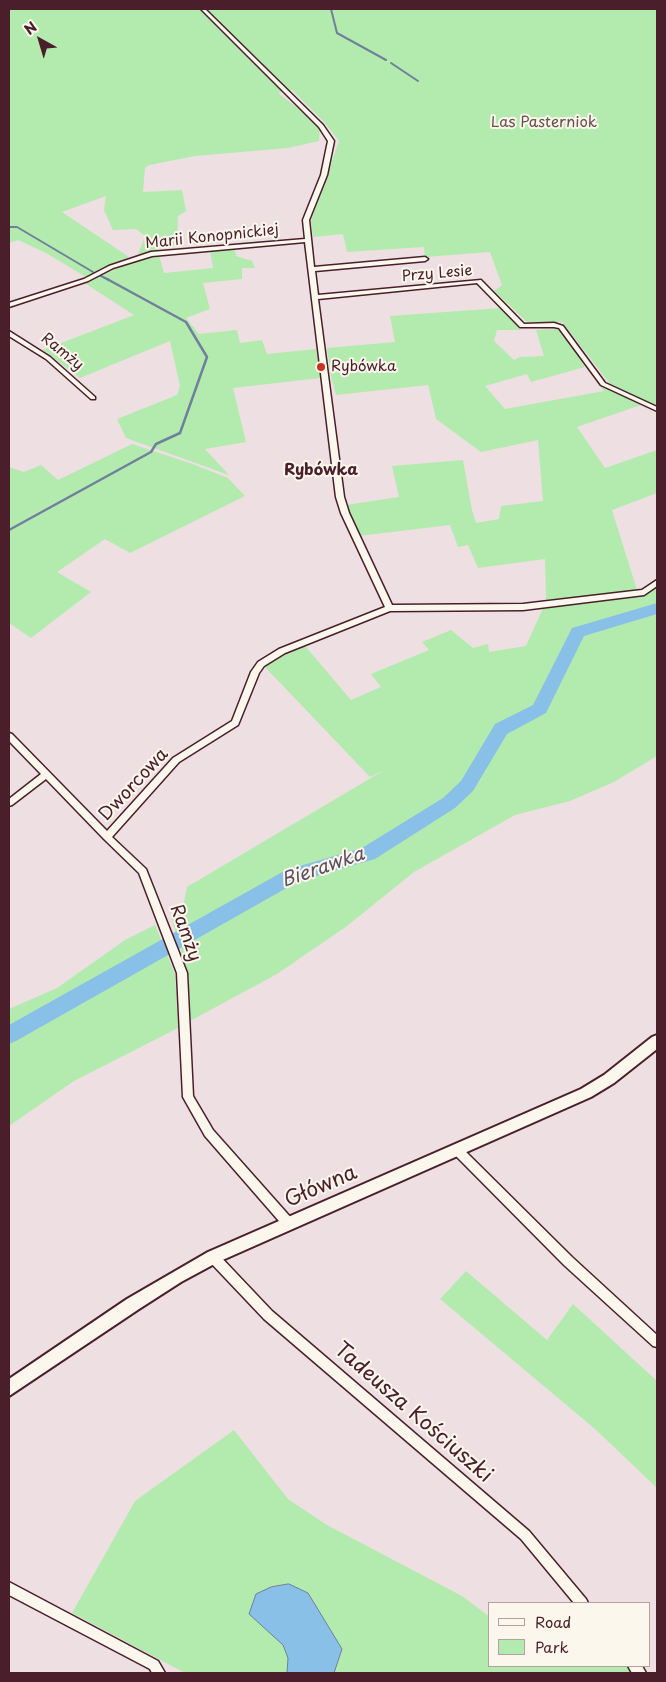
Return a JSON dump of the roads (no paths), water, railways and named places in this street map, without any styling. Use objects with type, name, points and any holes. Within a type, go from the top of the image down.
[{"type":"main road","name":"Główna","points":[[9,1388],[133,1304],[213,1257],[458,1151],[586,1093],[609,1079],[657,1041]]},
{"type":"street","points":[[203,9],[321,126],[331,141],[324,175],[306,220],[308,240],[340,497],[345,513],[389,608],[523,607],[644,592],[657,583]]},
{"type":"street","name":"Marii Konopnickiej","points":[[9,305],[86,280],[111,267],[151,254],[308,240]]},
{"type":"street","points":[[312,269],[425,259]]},
{"type":"street","name":"Przy Lesie","points":[[316,297],[479,282],[522,326],[554,325],[561,328],[603,384],[657,409]]},
{"type":"street","name":"Ramży","points":[[9,333],[48,358],[93,398]]},
{"type":"street","name":"Dworcowa","points":[[107,838],[176,760],[234,723],[255,672],[261,664],[276,654],[389,608]]},
{"type":"street","name":"Ramży","points":[[9,736],[107,838],[143,871],[168,931],[182,973],[188,1097],[209,1133],[289,1224]]},
{"type":"street","points":[[9,803],[47,774]]},
{"type":"street","points":[[458,1151],[568,1261],[657,1342]]},
{"type":"street","name":"Tadeusza Kościuszki","points":[[213,1257],[268,1315],[525,1535],[581,1602]]},
{"type":"street","points":[[9,1588],[154,1665],[159,1673]]},
{"type":"water","points":[[289,1584],[308,1593],[342,1649],[334,1673],[287,1673],[288,1658],[283,1645],[249,1614],[256,1594],[271,1587]]},
{"type":"waterway","points":[[331,9],[337,33],[386,60]]},
{"type":"waterway","points":[[391,63],[418,81]]},
{"type":"waterway","points":[[9,227],[17,227],[93,272]]},
{"type":"waterway","points":[[101,276],[107,279]]},
{"type":"waterway","points":[[9,530],[151,452],[156,444],[180,433],[207,357],[186,322],[107,279]]},
{"type":"waterway","name":"Bierawka","points":[[9,1035],[293,875],[368,854],[449,803],[467,786],[501,729],[540,709],[578,632],[657,608]]},
{"type":"place","name":"Rybówka","points":[[321,367]]},
{"type":"district","name":"Rybówka","points":[[321,471]]},
{"type":"park label","name":"Las Pasterniok","points":[[544,123]]}]
